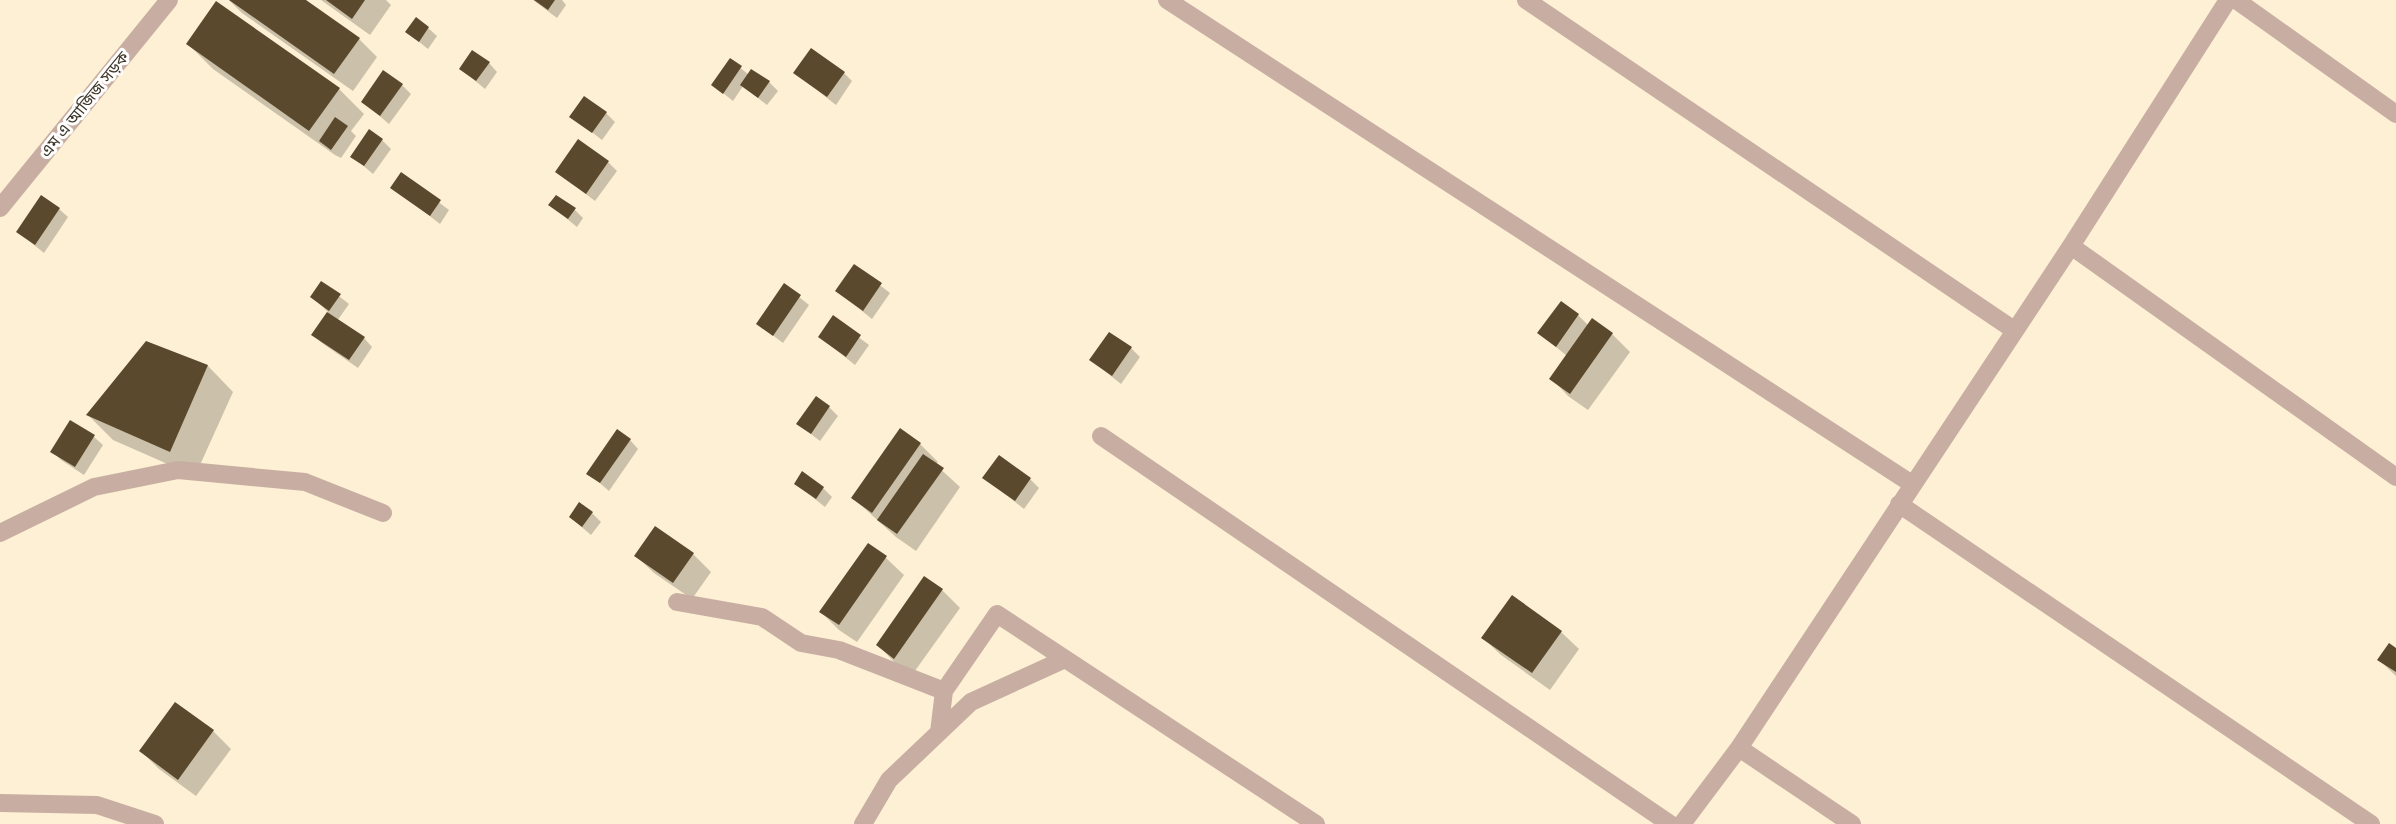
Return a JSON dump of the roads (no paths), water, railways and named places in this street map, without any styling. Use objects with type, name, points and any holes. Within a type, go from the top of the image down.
[{"type":"street","name":"এম এ আজিজ সড়ক","points":[[0,208],[168,0]]},
{"type":"street","points":[[1167,0],[1912,484]]},
{"type":"street","points":[[1526,0],[2014,330]]},
{"type":"street","points":[[1682,824],[1739,748],[2071,246],[2228,0]]},
{"type":"street","points":[[2236,0],[2396,114]]},
{"type":"street","points":[[2071,246],[2396,477]]},
{"type":"street","points":[[1101,436],[1670,824]]},
{"type":"street","points":[[0,533],[94,487],[178,470],[305,482],[383,513]]},
{"type":"street","points":[[1899,504],[2371,824]]},
{"type":"street","points":[[677,602],[762,617],[801,643],[839,650],[944,691]]},
{"type":"street","points":[[939,732],[944,691],[997,614],[1316,824]]},
{"type":"street","points":[[863,824],[889,780],[971,702],[1065,658]]},
{"type":"street","points":[[1739,748],[1852,824]]},
{"type":"street","points":[[0,803],[97,805],[155,824]]}]
